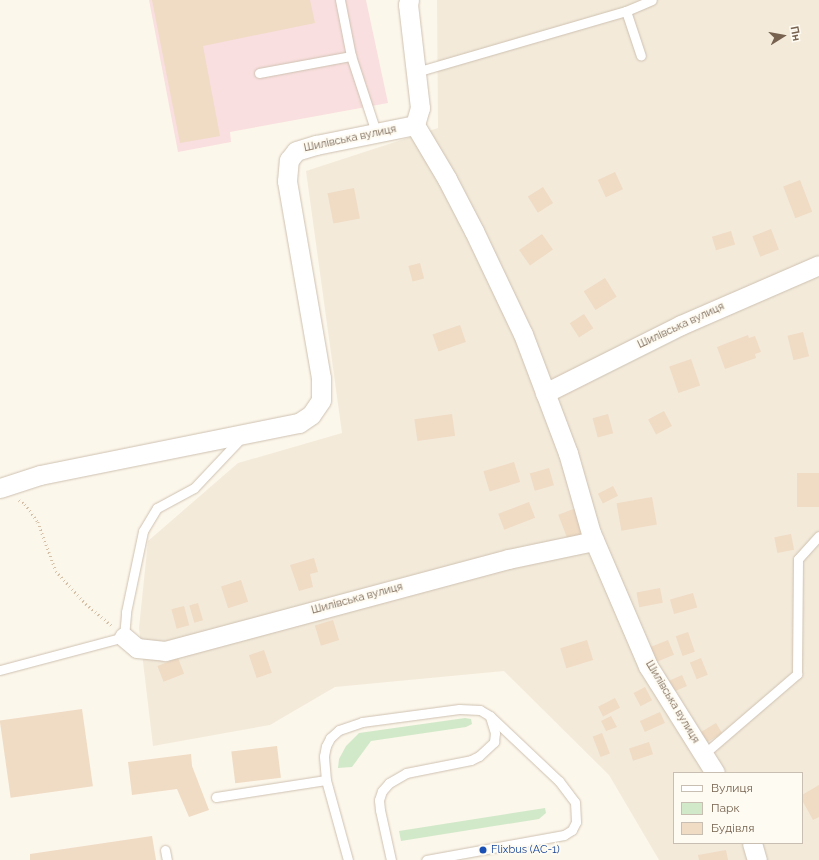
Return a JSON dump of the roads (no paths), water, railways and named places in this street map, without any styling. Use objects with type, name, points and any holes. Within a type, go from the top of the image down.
[{"type":"street","points":[[409,0],[420,108],[415,125]]},
{"type":"street","name":"Шилівська вулиця","points":[[246,433],[299,423],[311,415],[321,400],[321,378],[287,181],[289,160],[296,151],[376,132],[415,125],[447,179],[474,231],[523,334],[568,453],[594,541],[648,666],[714,772]]},
{"type":"street","name":"Шилівська вулиця","points":[[545,393],[681,325],[819,265]]},
{"type":"street","points":[[0,488],[40,475],[246,433]]},
{"type":"street","name":"Шилівська вулиця","points":[[124,637],[137,648],[165,651],[508,559],[594,541]]},
{"type":"street","points":[[752,844],[757,860]]},
{"type":"lane","points":[[340,0],[351,56],[376,132]]},
{"type":"lane","points":[[416,72],[626,11],[652,0]]},
{"type":"lane","points":[[626,11],[641,56]]},
{"type":"lane","points":[[259,73],[351,56]]},
{"type":"lane","points":[[0,670],[124,637],[126,612],[143,531],[157,508],[194,488],[246,433]]},
{"type":"lane","points":[[704,754],[797,674],[798,559],[819,536]]},
{"type":"lane","points":[[348,860],[326,780],[324,767],[326,746],[330,738],[339,730],[362,722],[459,708],[474,708],[490,716],[569,792],[575,802],[576,822],[572,830],[554,838],[426,860]]},
{"type":"lane","points":[[391,860],[380,810],[379,800],[382,791],[389,782],[406,773],[471,760],[479,756],[494,742],[495,733],[490,716]]},
{"type":"lane","points":[[216,797],[326,780]]},
{"type":"lane","points":[[166,850],[167,860]]},
{"type":"place","name":"Flixbus (АС-1)","points":[[483,850]]}]
